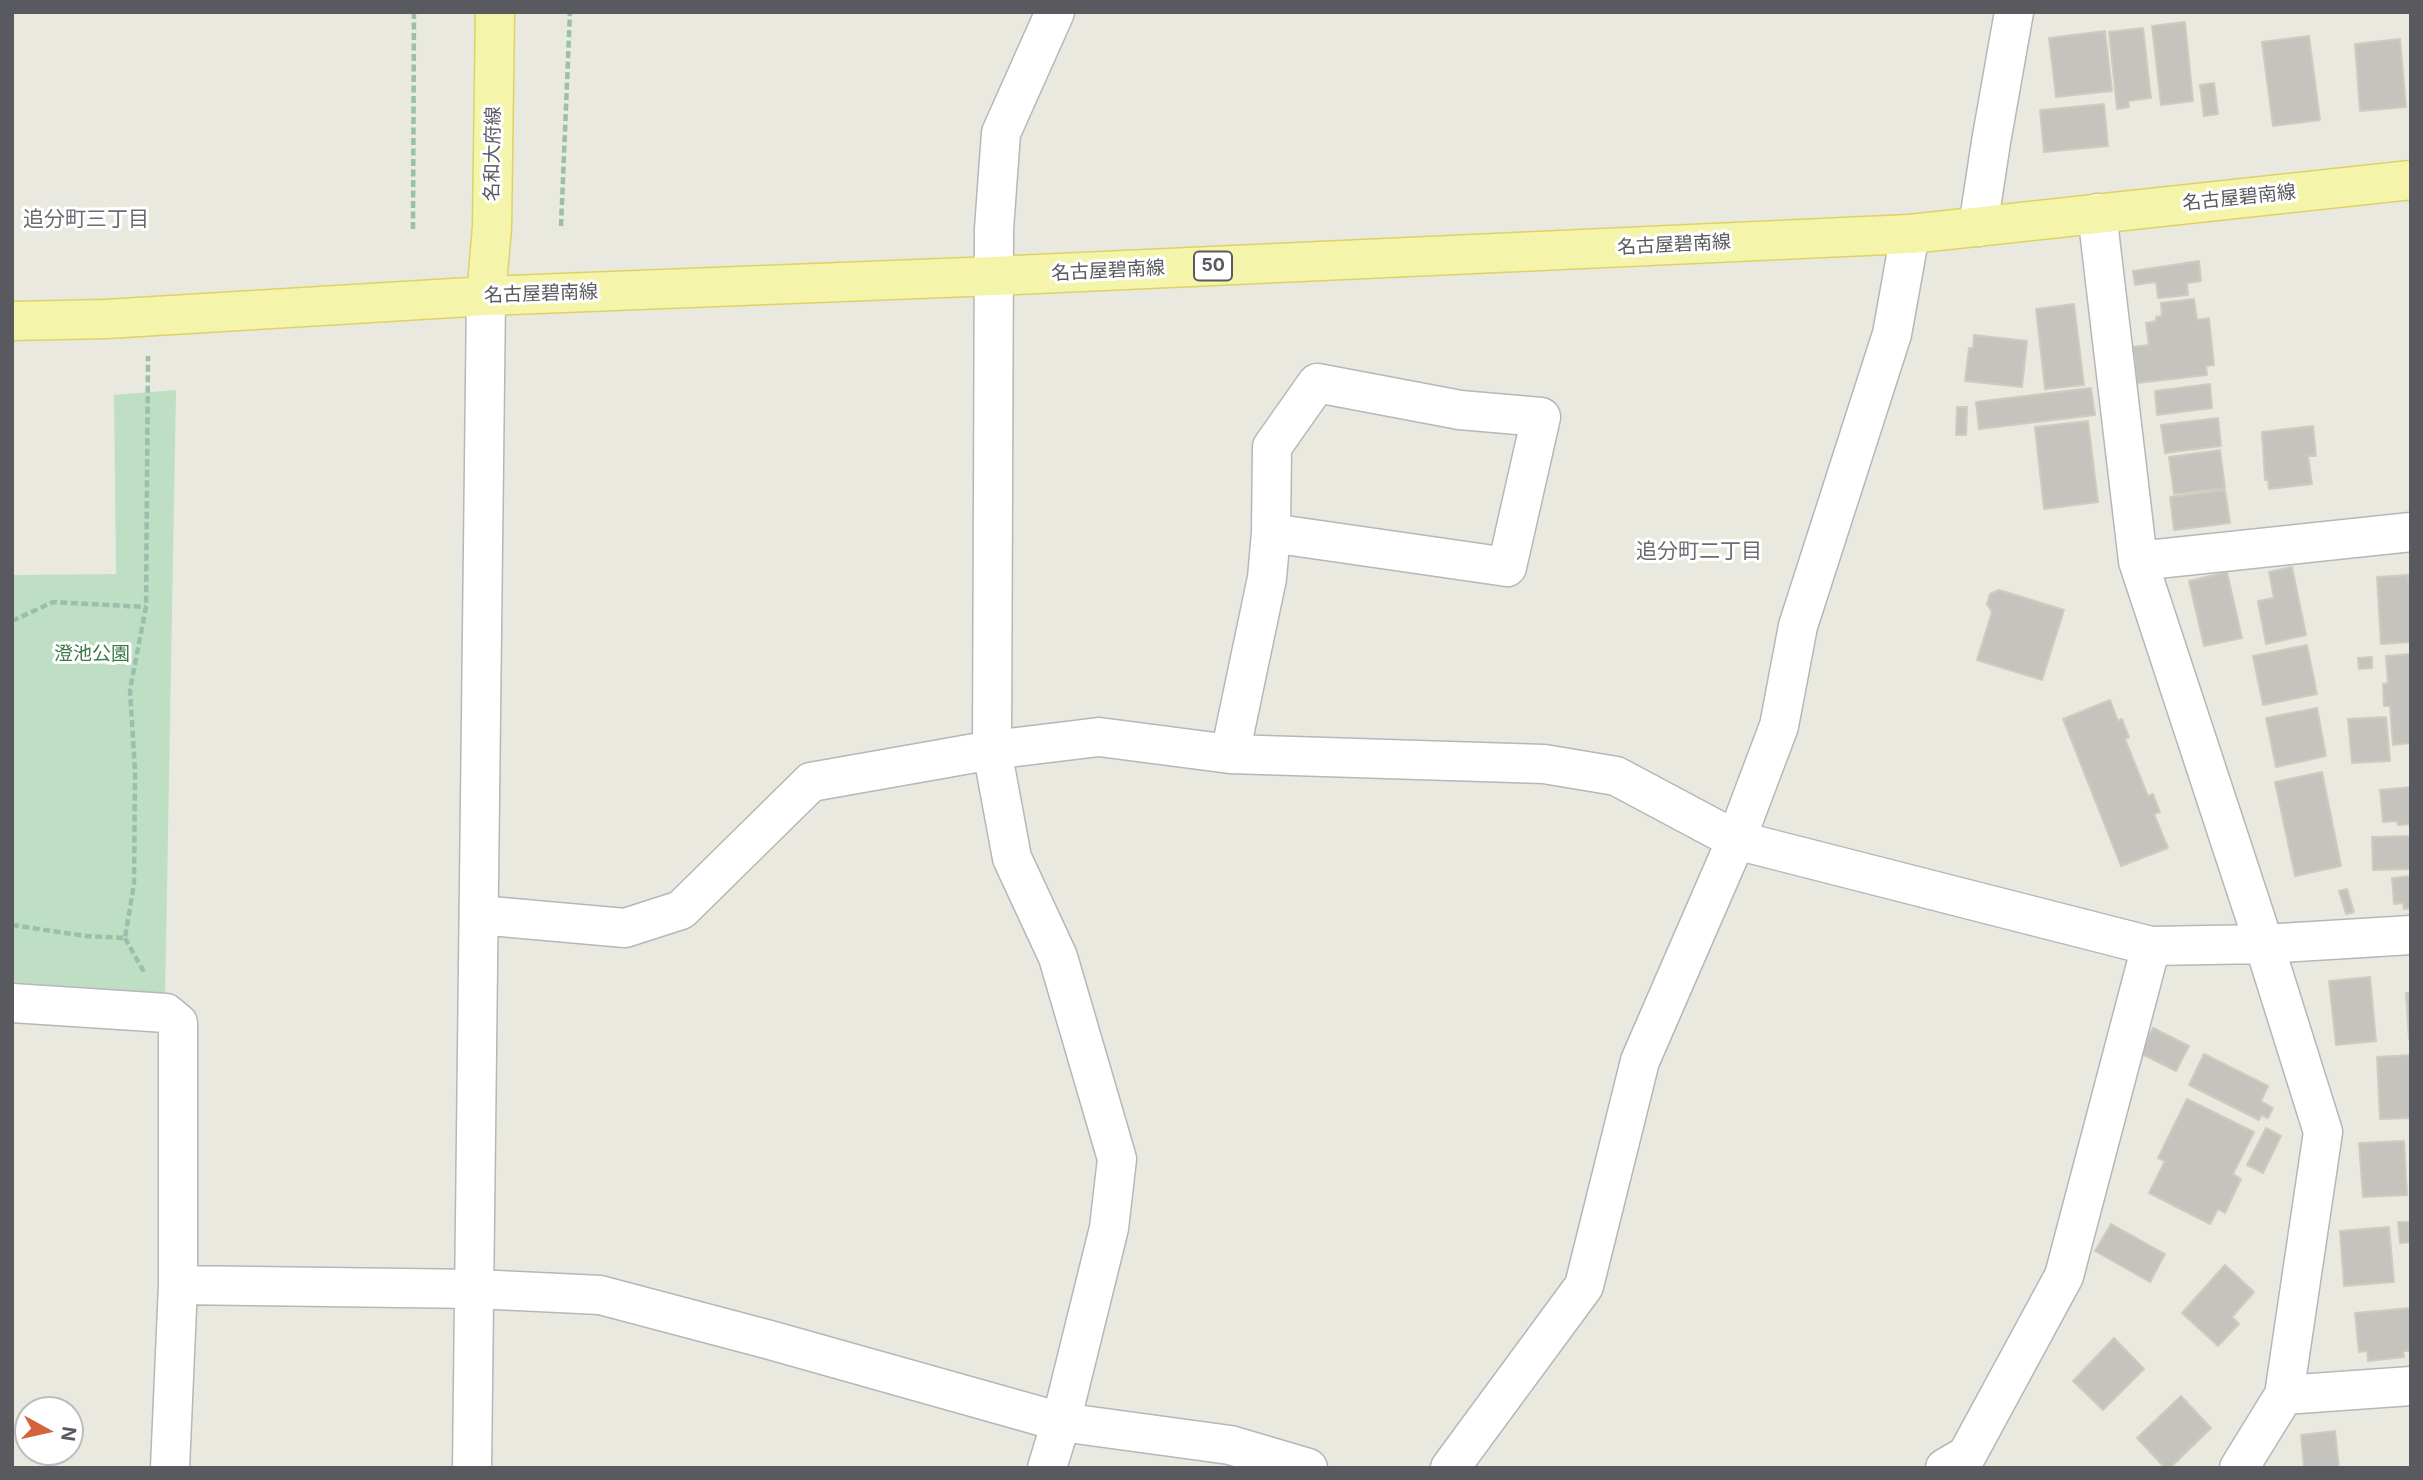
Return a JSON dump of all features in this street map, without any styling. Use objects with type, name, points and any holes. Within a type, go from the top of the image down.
[{"type":"main road","name":"名和大府線","points":[[486,296],[492,227],[495,12]]},
{"type":"main road","name":"名古屋碧南線","points":[[12,321],[148,317],[486,296],[994,276],[1910,234],[2411,180]]},
{"type":"street","points":[[1047,1468],[1109,1227],[1117,1159],[1058,957],[1012,858],[992,750],[994,229],[1001,134],[1055,12]]},
{"type":"street","points":[[1978,228],[2014,12]]},
{"type":"street","points":[[2097,213],[2137,561],[2264,944],[2323,1132],[2284,1395],[2239,1468]]},
{"type":"street","points":[[1450,1468],[1584,1286],[1640,1061],[1736,840],[1779,726],[1798,626],[1892,334],[1910,234]]},
{"type":"street","points":[[472,1468],[486,296]]},
{"type":"street","points":[[1230,754],[1268,578],[1272,447],[1317,383],[1460,410],[1541,417],[1507,567],[1271,533]]},
{"type":"street","points":[[2137,561],[2411,532]]},
{"type":"street","points":[[480,915],[625,928],[681,910],[811,782],[992,750],[1099,737],[1230,754],[1544,764],[1616,776],[1736,840],[2151,946],[2264,944],[2411,935]]},
{"type":"street","points":[[1945,1468],[1967,1455],[2064,1276],[2151,946]]},
{"type":"street","points":[[12,1003],[166,1013],[178,1023],[178,1284],[170,1468]]},
{"type":"street","points":[[178,1284],[476,1289],[600,1295],[1061,1422],[1230,1445],[1308,1468]]},
{"type":"street","points":[[2284,1395],[2411,1386]]},
{"type":"path","points":[[412,229],[414,12]]},
{"type":"path","points":[[561,226],[570,12]]},
{"type":"path","points":[[12,925],[86,936],[125,938],[134,884],[135,771],[130,690],[146,607],[148,317]]},
{"type":"path","points":[[12,621],[53,602],[146,607]]},
{"type":"green space","name":"澄池公園","points":[[176,390],[165,1000],[12,982],[12,575],[116,574],[114,395]]},
{"type":"building","points":[[2185,22],[2193,101],[2161,105],[2152,26]]},
{"type":"building","points":[[2143,28],[2151,98],[2128,101],[2129,107],[2117,109],[2109,32]]},
{"type":"building","points":[[2105,31],[2112,91],[2056,97],[2049,38]]},
{"type":"building","points":[[2309,36],[2320,120],[2273,126],[2262,42]]},
{"type":"building","points":[[2400,39],[2406,107],[2360,111],[2355,44]]},
{"type":"building","points":[[2214,83],[2218,114],[2204,116],[2200,85]]},
{"type":"building","points":[[2104,104],[2108,146],[2044,152],[2040,110]]},
{"type":"building","points":[[2199,261],[2201,281],[2187,283],[2188,295],[2158,298],[2156,282],[2135,285],[2133,271]]},
{"type":"building","points":[[2194,299],[2197,320],[2209,318],[2214,365],[2206,366],[2207,375],[2137,383],[2133,347],[2149,345],[2146,323],[2156,321],[2156,317],[2162,316],[2161,303]]},
{"type":"building","points":[[2074,304],[2084,385],[2045,389],[2036,309]]},
{"type":"building","points":[[1974,335],[2027,341],[2022,387],[1965,381],[1969,348],[1973,348]]},
{"type":"building","points":[[2210,384],[2212,408],[2157,415],[2155,391]]},
{"type":"building","points":[[2091,388],[2095,415],[1979,429],[1976,402]]},
{"type":"building","points":[[1957,407],[1967,407],[1966,435],[1956,435]]},
{"type":"building","points":[[2218,418],[2221,446],[2165,453],[2161,425]]},
{"type":"building","points":[[2088,421],[2098,502],[2044,509],[2035,427]]},
{"type":"building","points":[[2313,426],[2316,456],[2308,456],[2312,484],[2269,489],[2268,480],[2265,480],[2262,432]]},
{"type":"building","points":[[2220,450],[2225,488],[2174,494],[2169,457]]},
{"type":"building","points":[[2225,490],[2230,523],[2174,530],[2170,497]]},
{"type":"building","points":[[2292,567],[2306,635],[2266,644],[2258,601],[2274,598],[2269,572]]},
{"type":"building","points":[[2227,572],[2242,638],[2204,646],[2189,581]]},
{"type":"building","points":[[2408,575],[2408,580],[2411,580],[2411,642],[2381,644],[2377,577]]},
{"type":"building","points":[[1999,590],[2064,610],[2042,680],[1977,660],[1992,612],[1987,604],[1990,594]]},
{"type":"building","points":[[2307,645],[2317,694],[2263,705],[2253,656]]},
{"type":"building","points":[[2411,654],[2411,743],[2393,745],[2390,706],[2384,706],[2383,684],[2388,683],[2386,656]]},
{"type":"building","points":[[2372,657],[2372,668],[2359,669],[2358,658]]},
{"type":"building","points":[[2110,700],[2118,721],[2122,719],[2129,737],[2125,739],[2148,796],[2153,794],[2160,812],[2154,814],[2168,848],[2121,866],[2063,719]]},
{"type":"building","points":[[2317,708],[2326,756],[2276,767],[2266,718]]},
{"type":"building","points":[[2386,717],[2390,761],[2352,763],[2348,719]]},
{"type":"building","points":[[2322,772],[2341,866],[2295,876],[2275,782]]},
{"type":"building","points":[[2411,787],[2411,824],[2383,822],[2380,790]]},
{"type":"building","points":[[2411,836],[2411,869],[2373,870],[2372,837]]},
{"type":"building","points":[[2411,876],[2411,908],[2404,909],[2403,903],[2394,904],[2392,878]]},
{"type":"building","points":[[2347,889],[2354,912],[2346,914],[2339,891]]},
{"type":"building","points":[[2370,977],[2376,1041],[2336,1045],[2329,981]]},
{"type":"building","points":[[2406,993],[2411,993],[2411,1039],[2409,1039]]},
{"type":"building","points":[[2153,1028],[2189,1046],[2176,1071],[2140,1053]]},
{"type":"building","points":[[2204,1054],[2268,1086],[2261,1101],[2273,1108],[2268,1118],[2261,1115],[2259,1120],[2189,1085]]},
{"type":"building","points":[[2411,1055],[2411,1118],[2380,1119],[2377,1057]]},
{"type":"building","points":[[2187,1099],[2254,1132],[2233,1174],[2241,1179],[2225,1213],[2218,1209],[2210,1224],[2149,1193],[2165,1161],[2158,1158]]},
{"type":"building","points":[[2266,1128],[2281,1136],[2263,1173],[2247,1165]]},
{"type":"building","points":[[2404,1141],[2407,1195],[2363,1197],[2359,1143]]},
{"type":"building","points":[[2398,1222],[2408,1222],[2410,1242],[2400,1243]]},
{"type":"building","points":[[2111,1224],[2165,1254],[2150,1282],[2095,1251]]},
{"type":"building","points":[[2389,1227],[2394,1282],[2344,1286],[2340,1231]]},
{"type":"building","points":[[2225,1265],[2254,1292],[2232,1317],[2239,1324],[2218,1346],[2182,1313]]},
{"type":"building","points":[[2411,1308],[2411,1351],[2403,1351],[2404,1357],[2368,1361],[2367,1351],[2359,1352],[2355,1313]]},
{"type":"building","points":[[2114,1338],[2144,1369],[2103,1410],[2073,1381]]},
{"type":"building","points":[[2181,1396],[2211,1428],[2170,1468],[2165,1468],[2137,1438]]},
{"type":"building","points":[[2335,1431],[2339,1468],[2304,1468],[2301,1435]]},
{"type":"district","name":"追分町三丁目","points":[[86,220]]},
{"type":"district","name":"追分町二丁目","points":[[1699,552]]}]
